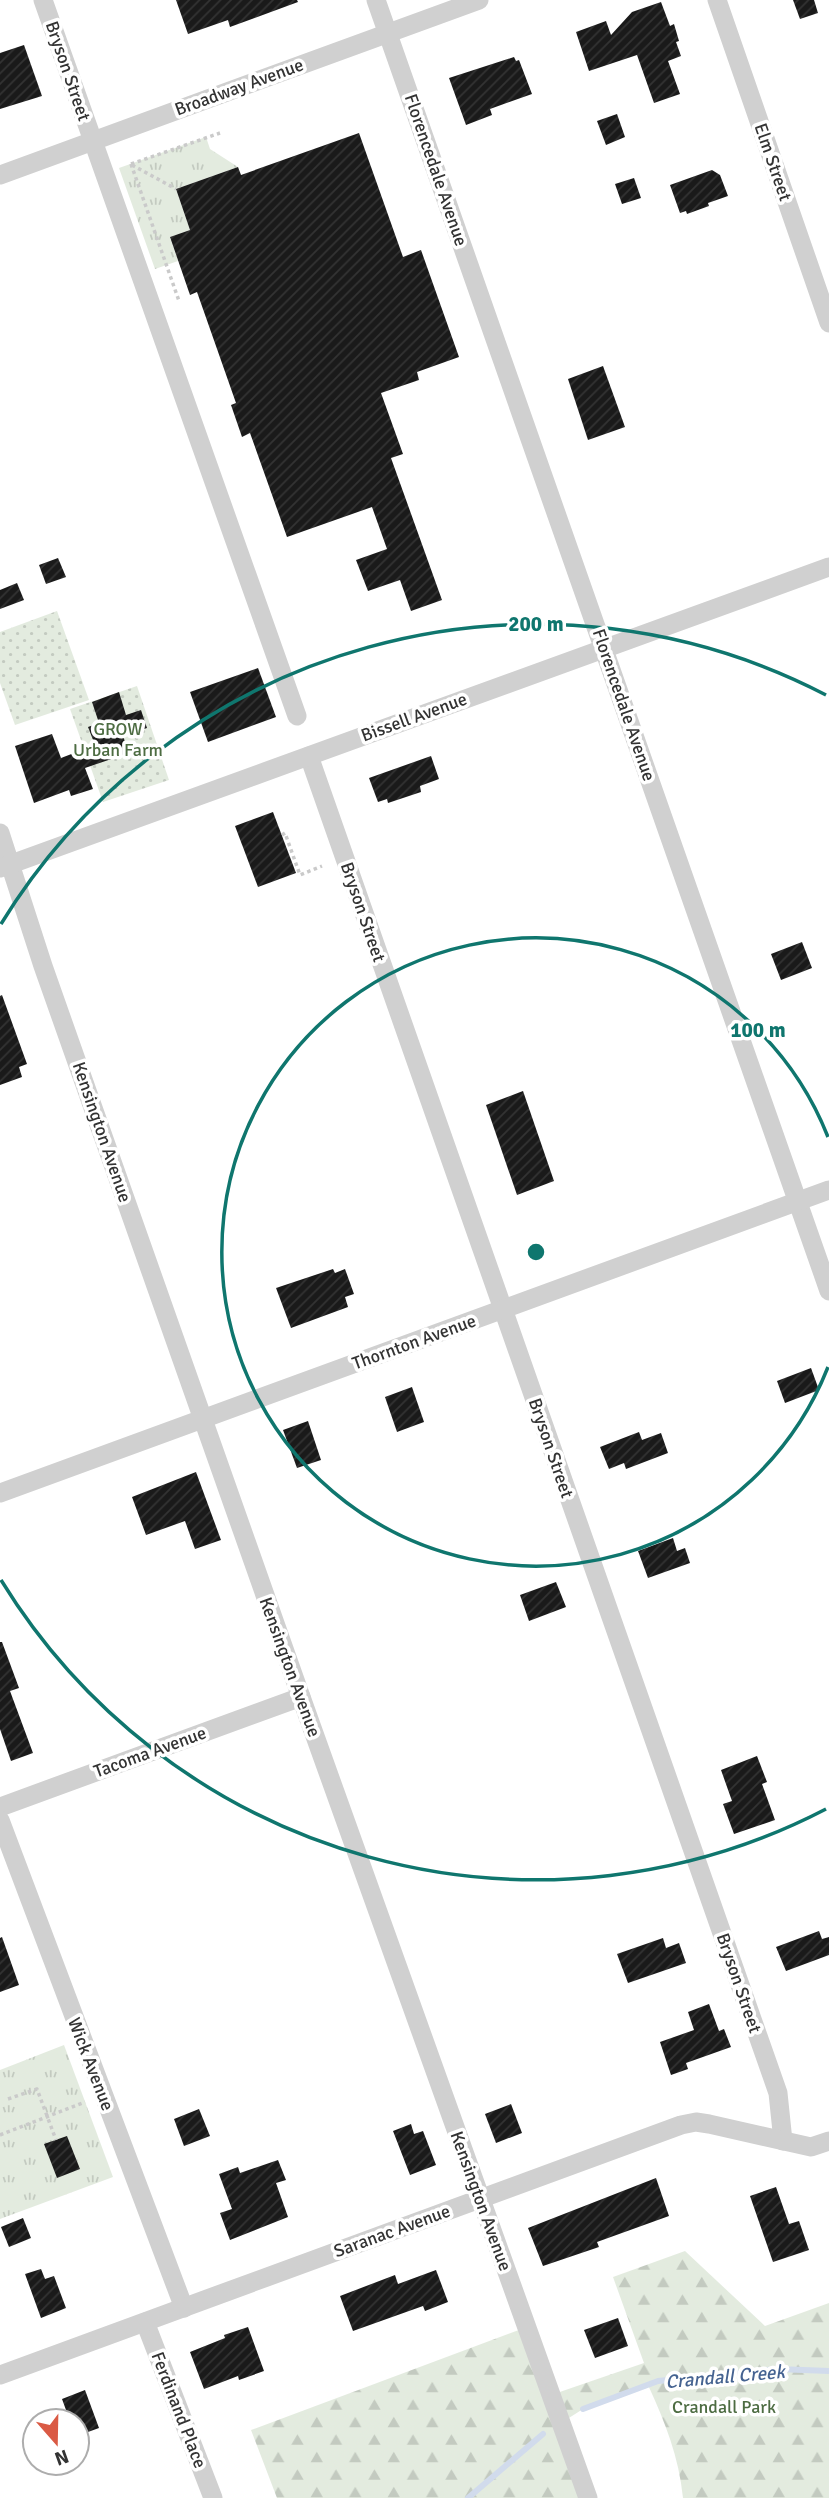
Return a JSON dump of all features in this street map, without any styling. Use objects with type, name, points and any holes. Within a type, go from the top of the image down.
[{"type":"street","name":"Bryson Street","points":[[43,0],[297,716]]},
{"type":"street","name":"Florencedale Avenue","points":[[376,0],[829,1291]]},
{"type":"street","name":"Broadway Avenue","points":[[0,175],[479,0]]},
{"type":"street","name":"Elm Street","points":[[717,0],[829,323]]},
{"type":"street","name":"Bissell Avenue","points":[[5,866],[829,567]]},
{"type":"street","name":"Bryson Street","points":[[309,756],[778,2093],[783,2141]]},
{"type":"street","name":"Kensington Avenue","points":[[0,833],[5,866],[588,2498]]},
{"type":"street","name":"Thornton Avenue","points":[[0,1493],[829,1190]]},
{"type":"street","name":"Tacoma Avenue","points":[[0,1807],[301,1697]]},
{"type":"street","name":"Wick Avenue","points":[[0,1820],[184,2308]]},
{"type":"street","name":"Saranac Avenue","points":[[0,2375],[681,2125],[696,2122],[811,2147],[829,2141]]},
{"type":"street","name":"Ferdinand Place","points":[[145,2322],[213,2498]]},
{"type":"path","points":[[131,164],[220,133]]},
{"type":"path","points":[[131,164],[176,189]]},
{"type":"path","points":[[131,164],[179,300]]},
{"type":"path","points":[[282,835],[285,833],[300,875],[323,866]]},
{"type":"path","points":[[8,2099],[37,2089],[56,2140]]},
{"type":"path","points":[[0,2135],[103,2096]]},
{"type":"green space","points":[[206,137],[210,149],[238,167],[176,189],[190,230],[170,237],[178,261],[155,269],[119,168]]},
{"type":"green space","points":[[57,611],[89,700],[15,725],[0,683],[0,632]]},
{"type":"green space","name":"GROW Urban Farm","points":[[137,686],[169,780],[103,802],[70,709]]},
{"type":"green space","points":[[64,2045],[113,2177],[0,2219],[0,2070]]},
{"type":"green space","name":"Crandall Park","points":[[685,2251],[765,2326],[829,2303],[829,2498],[683,2498],[670,2440],[648,2385],[583,2409],[561,2423],[588,2498],[277,2498],[251,2430],[527,2327],[551,2395],[644,2363],[613,2277]]},
{"type":"building","points":[[176,0],[298,2],[230,27],[228,20],[188,34]]},
{"type":"building","points":[[793,0],[814,0],[818,13],[800,19]]},
{"type":"building","points":[[661,2],[670,26],[674,24],[679,41],[676,42],[681,56],[668,61],[680,94],[654,103],[637,55],[589,71],[576,32],[606,21],[611,35],[632,12]]},
{"type":"building","points":[[24,45],[42,96],[0,109],[0,53]]},
{"type":"building","points":[[514,57],[516,61],[519,60],[532,94],[490,109],[492,115],[466,125],[449,78]]},
{"type":"building","points":[[617,114],[625,137],[606,145],[597,121]]},
{"type":"building","points":[[359,133],[403,257],[421,250],[459,357],[417,372],[419,380],[381,393],[403,454],[391,458],[442,600],[411,611],[400,580],[368,591],[356,560],[387,549],[372,507],[287,537],[250,433],[242,437],[231,405],[236,403],[197,292],[190,295],[170,237],[190,230],[176,189],[238,167],[241,175]]},
{"type":"building","points":[[712,170],[720,175],[728,196],[687,214],[686,211],[680,213],[670,185]]},
{"type":"building","points":[[634,178],[641,198],[622,204],[615,184]]},
{"type":"building","points":[[603,366],[625,427],[588,440],[568,379]]},
{"type":"building","points":[[58,558],[66,577],[46,584],[39,565]]},
{"type":"building","points":[[17,583],[24,600],[0,609],[0,590]]},
{"type":"building","points":[[258,668],[276,717],[208,742],[190,692]]},
{"type":"building","points":[[119,692],[126,715],[141,710],[147,728],[123,736],[129,753],[85,768],[93,789],[71,796],[69,790],[34,803],[15,746],[52,734],[61,758],[95,745],[88,727],[99,723],[92,702]]},
{"type":"building","points":[[431,756],[439,779],[420,786],[421,792],[388,803],[387,799],[378,802],[369,778]]},
{"type":"building","points":[[273,812],[296,873],[258,887],[235,826]]},
{"type":"building","points":[[802,942],[812,968],[781,980],[771,954]]},
{"type":"building","points":[[2,995],[27,1064],[19,1067],[22,1077],[0,1085],[0,996]]},
{"type":"building","points":[[523,1091],[554,1181],[517,1195],[486,1105]]},
{"type":"building","points":[[333,1269],[335,1273],[345,1269],[354,1294],[345,1297],[348,1307],[291,1328],[276,1288]]},
{"type":"building","points":[[811,1368],[819,1390],[785,1403],[777,1381]]},
{"type":"building","points":[[412,1387],[424,1422],[397,1432],[385,1397]]},
{"type":"building","points":[[308,1421],[321,1460],[297,1468],[283,1430]]},
{"type":"building","points":[[639,1432],[642,1440],[661,1433],[668,1453],[626,1469],[624,1463],[609,1469],[600,1447]]},
{"type":"building","points":[[196,1472],[221,1540],[195,1549],[185,1521],[146,1535],[132,1497]]},
{"type":"building","points":[[673,1538],[677,1551],[685,1548],[690,1563],[648,1578],[638,1551]]},
{"type":"building","points":[[556,1582],[566,1607],[529,1621],[520,1595]]},
{"type":"building","points":[[0,1642],[19,1688],[10,1691],[33,1753],[11,1761],[0,1729]]},
{"type":"building","points":[[757,1756],[767,1782],[762,1784],[775,1820],[734,1834],[723,1804],[732,1801],[721,1770]]},
{"type":"building","points":[[819,1931],[822,1939],[829,1937],[829,1955],[786,1971],[776,1947]]},
{"type":"building","points":[[2,1937],[19,1985],[0,1992],[0,1938]]},
{"type":"building","points":[[663,1938],[666,1948],[679,1943],[686,1963],[628,1983],[617,1954]]},
{"type":"building","points":[[709,2004],[719,2031],[724,2029],[731,2047],[686,2063],[688,2069],[671,2075],[660,2042],[694,2030],[688,2012]]},
{"type":"building","points":[[511,2104],[522,2133],[496,2143],[485,2114]]},
{"type":"building","points":[[199,2109],[210,2136],[184,2146],[174,2119]]},
{"type":"building","points":[[411,2124],[414,2134],[423,2131],[436,2165],[410,2175],[393,2131]]},
{"type":"building","points":[[67,2136],[80,2169],[57,2178],[44,2144]]},
{"type":"building","points":[[278,2160],[286,2180],[276,2183],[288,2217],[230,2240],[220,2213],[232,2209],[219,2174],[238,2167],[240,2173]]},
{"type":"building","points":[[656,2178],[669,2216],[597,2242],[599,2247],[543,2266],[528,2228]]},
{"type":"building","points":[[776,2187],[789,2224],[799,2221],[809,2250],[773,2262],[750,2196]]},
{"type":"building","points":[[23,2218],[31,2238],[9,2247],[1,2227]]},
{"type":"building","points":[[41,2269],[45,2279],[54,2276],[66,2308],[41,2318],[25,2274]]},
{"type":"building","points":[[436,2270],[448,2302],[425,2311],[423,2306],[353,2331],[340,2296],[395,2275],[398,2284]]},
{"type":"building","points":[[618,2318],[628,2346],[595,2358],[584,2330]]},
{"type":"building","points":[[248,2327],[264,2371],[239,2380],[238,2376],[204,2389],[190,2352],[225,2338],[224,2335]]},
{"type":"building","points":[[85,2390],[99,2428],[91,2431],[91,2407],[65,2407],[62,2399]]},
{"type":"waterway","name":"Crandall Creek","points":[[583,2409],[658,2381],[777,2369],[829,2371]]},
{"type":"waterway","name":"Crandall Creek","points":[[468,2498],[543,2434]]}]
